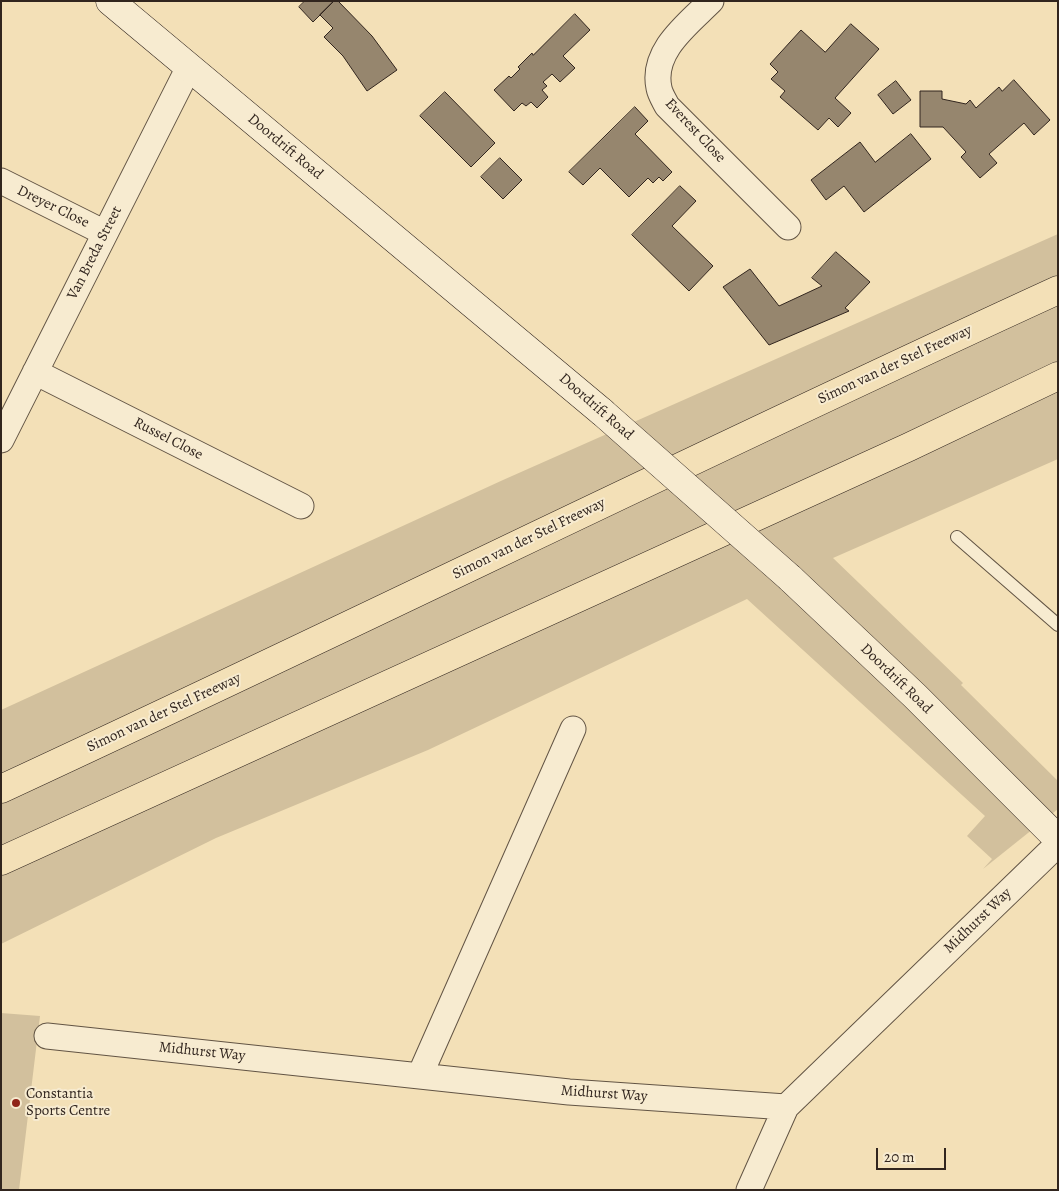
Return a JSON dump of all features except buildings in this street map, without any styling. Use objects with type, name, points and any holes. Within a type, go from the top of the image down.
[{"type":"highway","name":"Simon van der Stel Freeway","points":[[1,789],[879,372],[1058,290]]},
{"type":"highway","points":[[1,861],[909,447],[1058,376]]},
{"type":"street","name":"Doordrift Road","points":[[110,1],[602,412],[790,578],[915,696],[1058,839]]},
{"type":"street","name":"Everest Close","points":[[711,1],[664,51],[658,69],[659,89],[667,106],[788,228]]},
{"type":"street","name":"Van Breda Street","points":[[1,440],[189,67]]},
{"type":"street","name":"Dreyer Close","points":[[1,181],[105,233]]},
{"type":"street","name":"Russel Close","points":[[35,372],[301,506]]},
{"type":"street","points":[[420,1075],[573,729]]},
{"type":"street","name":"Midhurst Way","points":[[47,1036],[569,1092],[786,1107],[1058,844]]},
{"type":"street","points":[[749,1190],[786,1107]]},
{"type":"lane","points":[[957,537],[1058,625]]},
{"type":"shaded area","points":[[1058,234],[1058,459],[833,558],[963,683],[961,685],[1058,781],[1058,809],[983,869],[992,859],[967,836],[985,816],[747,599],[428,750],[216,838],[1,944],[1,710],[503,480]]},
{"type":"shaded area","name":"Constantia Sports Centre","points":[[1,1013],[40,1016],[19,1190],[1,1190]]},
{"type":"place","name":"Constantia Sports Centre","points":[[16,1103]]}]
